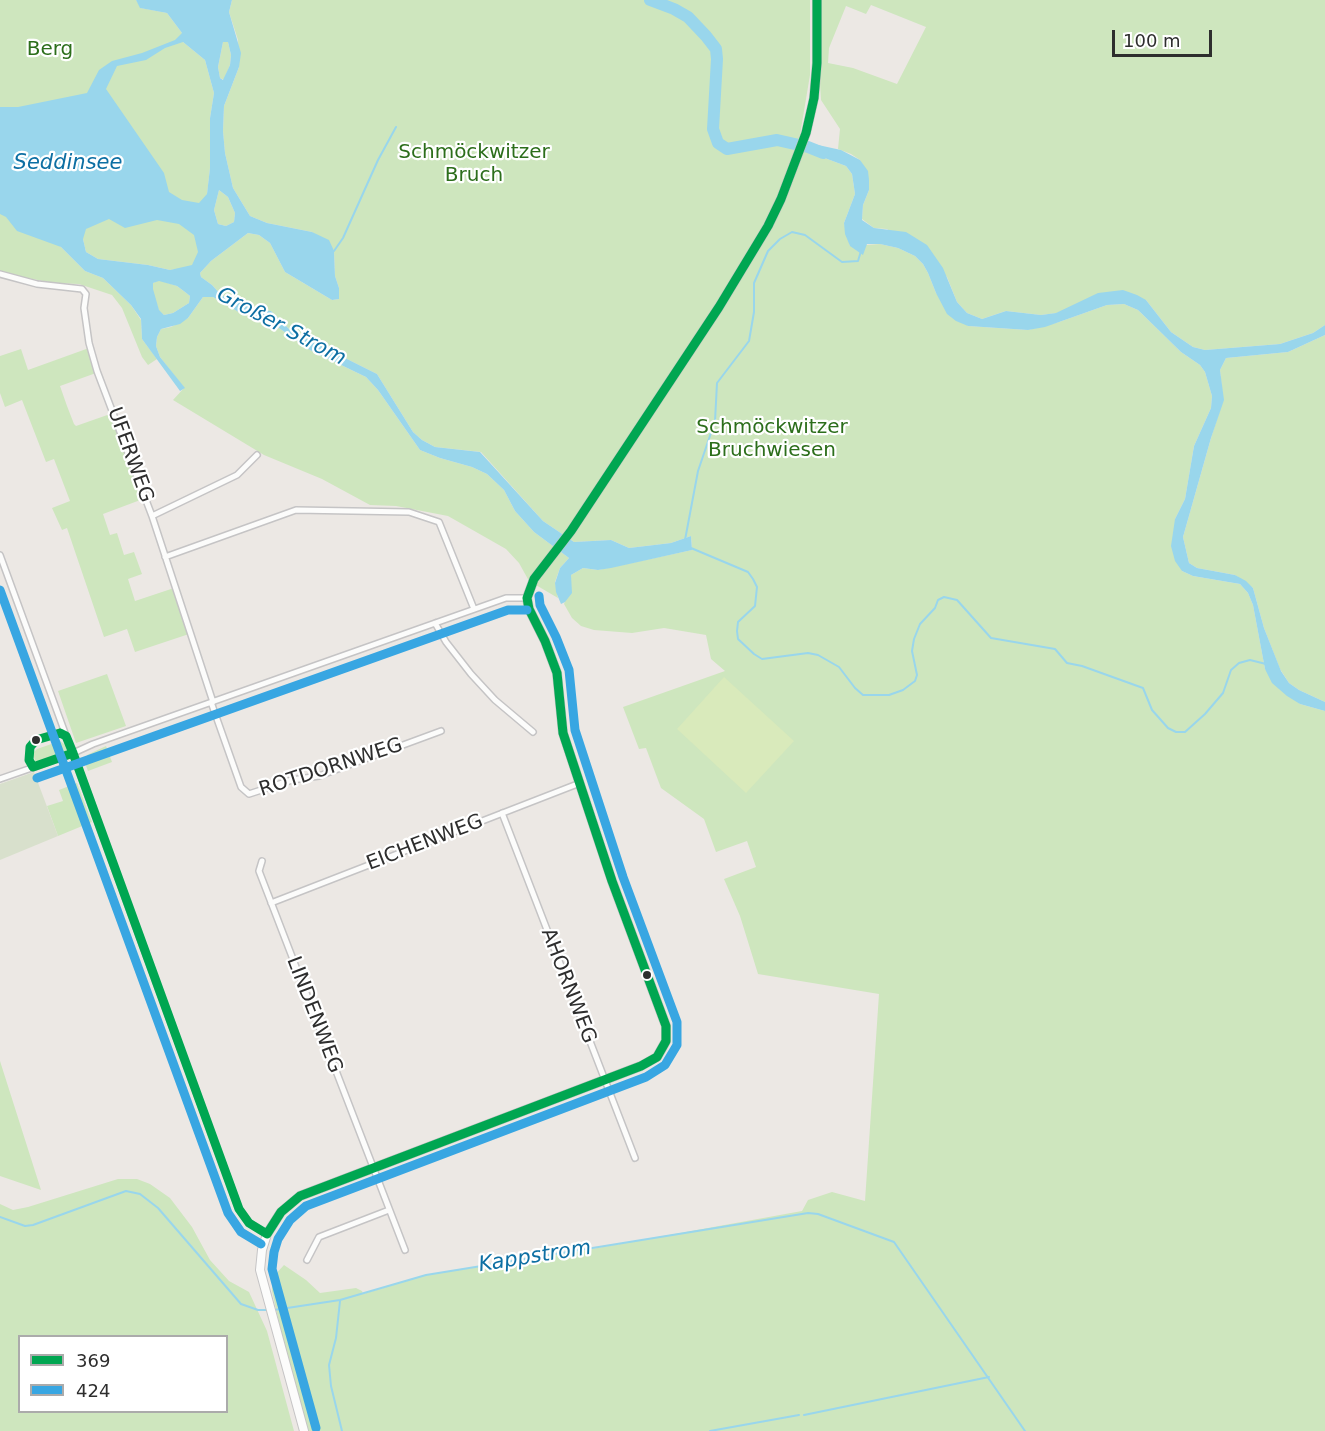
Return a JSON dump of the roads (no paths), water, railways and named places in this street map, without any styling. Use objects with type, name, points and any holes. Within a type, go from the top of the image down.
[{"type":"main road","points":[[304,1431],[260,1270],[262,1250],[267,1234],[280,1212],[300,1196],[641,1066],[657,1057],[666,1041],[666,1026],[628,924],[563,733],[557,673],[545,641],[529,609],[527,598],[534,579],[552,558],[719,307],[768,226],[798,158],[814,98],[817,63],[817,0]]},
{"type":"street","name":"UFERWEG","points":[[0,274],[37,284],[82,289],[86,294],[84,308],[89,343],[152,516],[212,702]]},
{"type":"street","points":[[152,516],[237,475],[257,455]]},
{"type":"street","points":[[165,557],[296,510],[409,512],[440,522],[474,609]]},
{"type":"street","points":[[0,555],[239,1209],[249,1222],[267,1234]]},
{"type":"street","points":[[0,779],[506,598],[527,598]]},
{"type":"street","points":[[435,623],[446,642],[471,674],[500,705],[533,732]]},
{"type":"street","name":"ROTDORNWEG","points":[[212,702],[241,787],[249,794],[292,780],[319,776],[441,731]]},
{"type":"street","name":"EICHENWEG","points":[[271,903],[580,783]]},
{"type":"street","name":"AHORNWEG","points":[[502,813],[635,1158]]},
{"type":"street","name":"LINDENWEG","points":[[262,861],[259,871],[405,1250]]},
{"type":"street","points":[[307,1260],[319,1237],[389,1210]]},
{"type":"water","name":"Seddinsee","points":[[136,0],[232,0],[229,12],[241,53],[239,67],[224,106],[223,131],[225,153],[233,188],[250,216],[267,223],[312,232],[329,240],[334,251],[339,299],[332,300],[285,272],[270,243],[259,235],[248,233],[211,261],[200,273],[201,277],[222,296],[261,310],[271,311],[291,331],[377,374],[413,432],[422,440],[435,447],[480,452],[543,521],[574,542],[611,540],[629,548],[671,543],[691,536],[692,550],[611,568],[598,570],[583,568],[571,575],[572,593],[561,604],[555,583],[560,568],[569,558],[534,532],[515,511],[504,490],[487,474],[420,450],[378,390],[366,377],[310,350],[272,323],[256,316],[242,314],[213,297],[203,297],[188,318],[180,324],[161,329],[157,337],[156,346],[160,357],[185,388],[180,391],[142,339],[141,319],[131,305],[103,278],[85,271],[61,247],[17,231],[6,217],[0,214],[0,107],[18,107],[87,93],[99,70],[112,61],[142,53],[175,40],[182,33],[167,13],[140,8]],"holes":[[[183,42],[205,60],[214,93],[210,118],[210,168],[207,194],[199,203],[182,200],[169,192],[164,173],[106,89],[117,66],[146,60],[165,48]],[[223,42],[228,42],[231,55],[230,65],[223,80],[220,78],[218,67]],[[219,190],[228,197],[235,213],[234,222],[226,226],[218,224],[214,210]],[[109,219],[125,228],[157,220],[179,224],[194,235],[198,252],[192,265],[170,270],[98,259],[86,252],[83,239],[86,229]],[[159,281],[177,286],[190,296],[189,303],[173,313],[164,315],[159,310],[153,283]]]},
{"type":"water","points":[[809,143],[841,150],[860,160],[868,171],[869,180],[862,220],[874,228],[906,232],[927,245],[943,268],[957,302],[967,313],[982,319],[1006,311],[1041,315],[1056,313],[1098,293],[1123,290],[1146,300],[1171,332],[1193,347],[1205,350],[1280,344],[1313,333],[1325,325],[1325,335],[1288,352],[1226,358],[1220,370],[1224,400],[1183,537],[1189,563],[1197,568],[1235,575],[1253,588],[1264,628],[1281,671],[1289,683],[1325,702],[1325,711],[1300,704],[1272,683],[1265,669],[1253,605],[1248,593],[1240,584],[1193,576],[1182,571],[1175,561],[1171,546],[1175,519],[1185,499],[1194,446],[1211,408],[1212,396],[1205,372],[1200,365],[1181,352],[1138,310],[1124,304],[1107,305],[1045,327],[1028,330],[968,326],[956,321],[947,314],[928,273],[915,256],[898,248],[880,244],[867,244],[863,255],[850,246],[845,234],[844,223],[855,194],[852,174],[846,166],[806,151]]},
{"type":"waterway","points":[[650,0],[688,17],[716,49],[713,129],[718,143],[727,149],[777,140],[823,153]]},
{"type":"waterway","points":[[334,251],[343,238],[378,160],[396,127]]},
{"type":"waterway","points":[[685,540],[698,471],[715,421],[717,383],[749,341],[754,312],[754,283],[768,251],[780,239],[792,232],[805,235],[842,262],[858,261],[861,251]]},
{"type":"waterway","name":"Großer Strom","points":[[691,548],[748,572],[753,579],[757,587],[755,606],[738,622],[737,631],[738,639],[754,654],[762,659],[808,653],[818,655],[839,667],[863,695],[889,695],[903,690],[915,681],[917,675],[912,651],[914,639],[920,624],[935,608],[938,600],[944,597],[957,600],[991,638],[1055,649],[1067,663],[1082,666],[1143,688],[1152,710],[1168,728],[1176,732],[1185,732],[1205,714],[1223,693],[1231,670],[1239,663],[1250,660],[1266,664]]},
{"type":"waterway","name":"Kappstrom","points":[[0,1217],[25,1226],[33,1225],[126,1191],[140,1194],[158,1208],[241,1304],[258,1310],[269,1310]]},
{"type":"waterway","name":"Kappstrom","points":[[274,1310],[340,1300],[426,1275],[808,1213],[818,1214],[894,1242],[1025,1431]]},
{"type":"waterway","points":[[340,1301],[336,1338],[329,1365],[331,1386],[342,1431]]},
{"type":"waterway","points":[[804,1415],[989,1377]]},
{"type":"waterway","points":[[710,1431],[799,1415]]},
{"type":"park label","name":"Berg","points":[[50,50]]},
{"type":"park label","name":"Schmöckwitzer Bruch","points":[[474,164]]},
{"type":"park label","name":"Schmöckwitzer Bruchwiesen","points":[[772,440]]}]
